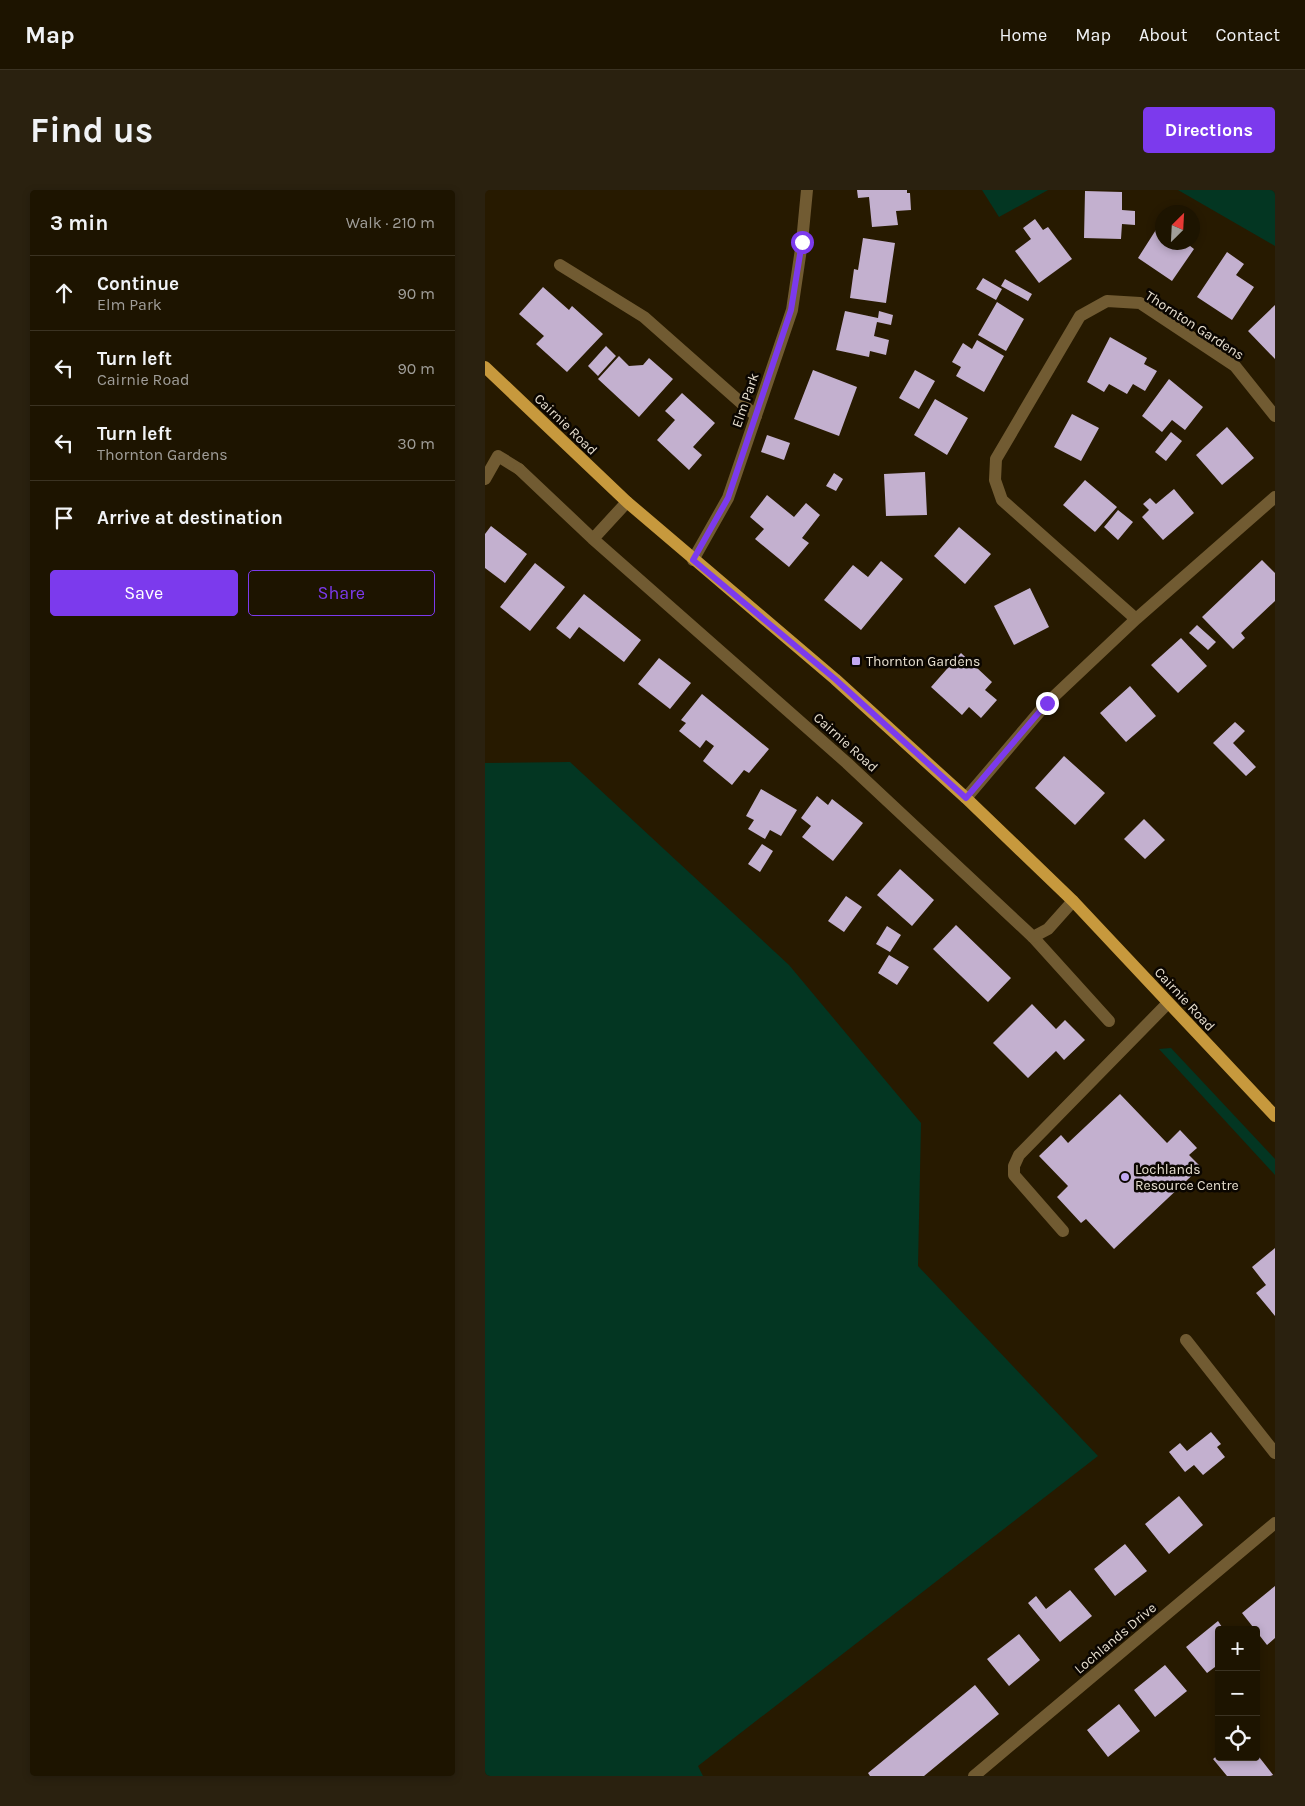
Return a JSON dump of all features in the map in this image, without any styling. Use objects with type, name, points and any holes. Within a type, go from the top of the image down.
[{"type":"main road","name":"Cairnie Road","points":[[485,367],[627,502],[835,679],[966,798],[1073,901],[1275,1116]]},
{"type":"street","name":"Elm Park","points":[[693,560],[728,498],[791,310],[802,242],[807,190]]},
{"type":"street","points":[[560,265],[645,317],[755,416]]},
{"type":"street","name":"Thornton Gardens","points":[[1136,619],[1002,500],[995,480],[996,459],[1080,316],[1107,301],[1140,304],[1235,366],[1275,416]]},
{"type":"street","name":"Cairnie Road","points":[[485,479],[498,456],[519,469],[593,539],[847,763],[1033,937],[1109,1020]]},
{"type":"street","points":[[966,798],[1047,703],[1136,619],[1275,497]]},
{"type":"street","points":[[593,539],[627,502]]},
{"type":"street","points":[[1033,937],[1048,928],[1073,901]]},
{"type":"street","points":[[1063,1232],[1014,1175],[1014,1166],[1019,1155],[1169,1003]]},
{"type":"street","points":[[1186,1340],[1275,1453]]},
{"type":"street","name":"Lochlands Drive","points":[[974,1776],[1275,1523]]},
{"type":"green space","points":[[982,190],[1048,190],[999,217]]},
{"type":"green space","points":[[1178,190],[1275,190],[1275,246]]},
{"type":"green space","points":[[570,762],[789,965],[921,1123],[918,1266],[1098,1456],[698,1766],[703,1776],[485,1776],[485,763]]},
{"type":"green space","points":[[1171,1048],[1275,1159],[1275,1175],[1159,1049]]},
{"type":"building","points":[[857,190],[907,190],[907,193],[910,193],[911,210],[896,211],[898,225],[872,227],[869,197],[858,198]]},
{"type":"building","points":[[1085,191],[1122,192],[1122,210],[1135,211],[1135,225],[1122,224],[1121,239],[1084,238]]},
{"type":"building","points":[[1035,219],[1043,230],[1048,227],[1072,259],[1039,283],[1015,251],[1031,239],[1023,228]]},
{"type":"building","points":[[1155,231],[1155,250],[1193,250],[1172,281],[1138,258]]},
{"type":"building","points":[[863,238],[895,243],[886,303],[850,298],[854,269],[858,270]]},
{"type":"building","points":[[1227,252],[1244,264],[1236,275],[1254,287],[1232,320],[1197,297]]},
{"type":"building","points":[[983,278],[1002,289],[996,300],[976,289]]},
{"type":"building","points":[[1005,279],[1032,294],[1028,301],[1001,286]]},
{"type":"building","points":[[543,287],[569,310],[572,306],[603,334],[567,372],[536,344],[544,336],[519,314]]},
{"type":"building","points":[[997,302],[1024,319],[1006,351],[978,335]]},
{"type":"building","points":[[1275,305],[1275,359],[1248,331]]},
{"type":"building","points":[[845,311],[878,318],[879,311],[893,315],[891,325],[877,322],[874,336],[889,340],[886,355],[870,351],[869,357],[836,350]]},
{"type":"building","points":[[1110,337],[1147,358],[1144,364],[1157,371],[1145,391],[1133,384],[1127,394],[1109,384],[1104,392],[1087,382]]},
{"type":"building","points":[[977,340],[1004,356],[984,392],[956,376],[961,367],[952,362],[963,343],[972,349]]},
{"type":"building","points":[[606,346],[616,356],[598,376],[588,366]]},
{"type":"building","points":[[619,356],[629,366],[643,365],[649,358],[673,379],[639,417],[598,379]]},
{"type":"building","points":[[813,370],[857,387],[839,436],[794,419]]},
{"type":"building","points":[[915,370],[935,381],[919,409],[899,398]]},
{"type":"building","points":[[1169,379],[1203,407],[1185,430],[1172,420],[1162,432],[1142,416]]},
{"type":"building","points":[[682,393],[715,423],[693,447],[702,455],[689,470],[657,440],[675,420],[665,411]]},
{"type":"building","points":[[935,399],[968,418],[947,455],[914,435]]},
{"type":"building","points":[[1072,414],[1099,428],[1081,461],[1054,447]]},
{"type":"building","points":[[1227,427],[1254,458],[1222,485],[1196,455]]},
{"type":"building","points":[[1171,432],[1182,441],[1166,461],[1155,452]]},
{"type":"building","points":[[767,435],[790,443],[784,460],[761,452]]},
{"type":"building","points":[[925,472],[927,515],[886,516],[884,474]]},
{"type":"building","points":[[834,473],[843,479],[836,491],[826,486]]},
{"type":"building","points":[[1085,480],[1117,507],[1095,532],[1063,505]]},
{"type":"building","points":[[1174,489],[1194,513],[1163,540],[1142,517],[1149,510],[1143,504],[1150,498],[1156,504]]},
{"type":"building","points":[[767,495],[794,517],[806,503],[820,515],[802,538],[809,543],[789,567],[755,539],[764,529],[750,517]]},
{"type":"building","points":[[1118,510],[1133,522],[1118,540],[1104,527]]},
{"type":"building","points":[[491,526],[527,554],[505,583],[485,568],[485,534]]},
{"type":"building","points":[[959,527],[991,554],[965,584],[934,556]]},
{"type":"building","points":[[1262,560],[1275,573],[1275,601],[1241,633],[1245,638],[1233,649],[1202,617]]},
{"type":"building","points":[[881,561],[903,579],[861,630],[824,600],[853,565],[868,577]]},
{"type":"building","points":[[535,563],[565,587],[530,631],[500,607]]},
{"type":"building","points":[[1030,588],[1049,627],[1014,645],[994,606]]},
{"type":"building","points":[[584,594],[641,640],[624,662],[579,627],[570,639],[556,628]]},
{"type":"building","points":[[1197,625],[1216,642],[1208,650],[1189,633]]},
{"type":"building","points":[[1181,638],[1207,666],[1178,693],[1151,665]]},
{"type":"building","points":[[961,653],[992,682],[985,690],[997,700],[981,718],[969,707],[962,715],[931,687]]},
{"type":"building","points":[[659,658],[691,683],[670,709],[638,684]]},
{"type":"building","points":[[1130,686],[1156,716],[1126,742],[1100,713]]},
{"type":"building","points":[[702,694],[769,749],[749,773],[744,770],[732,785],[703,761],[714,746],[706,740],[700,748],[679,731],[686,723],[681,720]]},
{"type":"building","points":[[1235,722],[1245,731],[1233,743],[1256,767],[1246,776],[1213,743]]},
{"type":"building","points":[[1064,756],[1105,793],[1075,825],[1035,788]]},
{"type":"building","points":[[761,789],[797,810],[781,836],[770,830],[765,839],[748,829],[754,820],[746,816]]},
{"type":"building","points":[[817,796],[828,805],[832,799],[863,823],[833,861],[802,837],[811,826],[801,818]]},
{"type":"building","points":[[1144,819],[1165,840],[1145,859],[1124,839]]},
{"type":"building","points":[[762,844],[773,851],[760,872],[748,864]]},
{"type":"building","points":[[900,869],[934,900],[912,926],[877,895]]},
{"type":"building","points":[[846,896],[862,907],[844,932],[828,921]]},
{"type":"building","points":[[956,925],[1011,978],[988,1002],[933,949]]},
{"type":"building","points":[[887,926],[901,935],[890,952],[876,944]]},
{"type":"building","points":[[889,955],[909,967],[897,985],[878,973]]},
{"type":"building","points":[[1032,1004],[1056,1029],[1065,1020],[1085,1040],[1064,1060],[1056,1051],[1028,1078],[993,1043]]},
{"type":"building","name":"Lochlands Resource Centre","points":[[1120,1094],[1167,1143],[1180,1130],[1197,1148],[1189,1155],[1201,1167],[1114,1249],[1086,1219],[1081,1223],[1057,1197],[1068,1186],[1039,1156],[1061,1135],[1068,1143]]},
{"type":"building","points":[[1275,1248],[1275,1316],[1256,1293],[1266,1285],[1252,1267]]},
{"type":"building","points":[[1211,1432],[1221,1444],[1217,1447],[1225,1457],[1203,1475],[1194,1465],[1185,1472],[1169,1452],[1180,1443],[1187,1451]]},
{"type":"building","points":[[1179,1496],[1203,1525],[1169,1554],[1145,1524]]},
{"type":"building","points":[[1125,1544],[1147,1571],[1115,1596],[1094,1569]]},
{"type":"building","points":[[1275,1586],[1275,1638],[1267,1645],[1260,1636],[1260,1626],[1252,1626],[1242,1613]]},
{"type":"building","points":[[1070,1590],[1092,1616],[1060,1642],[1028,1603],[1036,1596],[1046,1609]]},
{"type":"building","points":[[1218,1621],[1221,1626],[1215,1626],[1215,1667],[1207,1673],[1186,1647]]},
{"type":"building","points":[[1019,1634],[1040,1660],[1009,1686],[987,1659]]},
{"type":"building","points":[[1165,1665],[1187,1691],[1155,1717],[1134,1690]]},
{"type":"building","points":[[975,1685],[999,1714],[924,1776],[870,1776],[868,1773]]},
{"type":"building","points":[[1119,1704],[1140,1731],[1108,1757],[1087,1730]]},
{"type":"building","points":[[1215,1757],[1215,1761],[1260,1761],[1260,1758],[1274,1776],[1227,1776],[1213,1759]]},
{"type":"place","name":"Thornton Gardens","points":[[856,661]]},
{"type":"place","name":"Lochlands Resource Centre","points":[[1125,1177]]},
{"type":"route","points":[[802,242],[791,310],[728,498],[693,560],[835,679],[966,798],[1047,703]]}]
